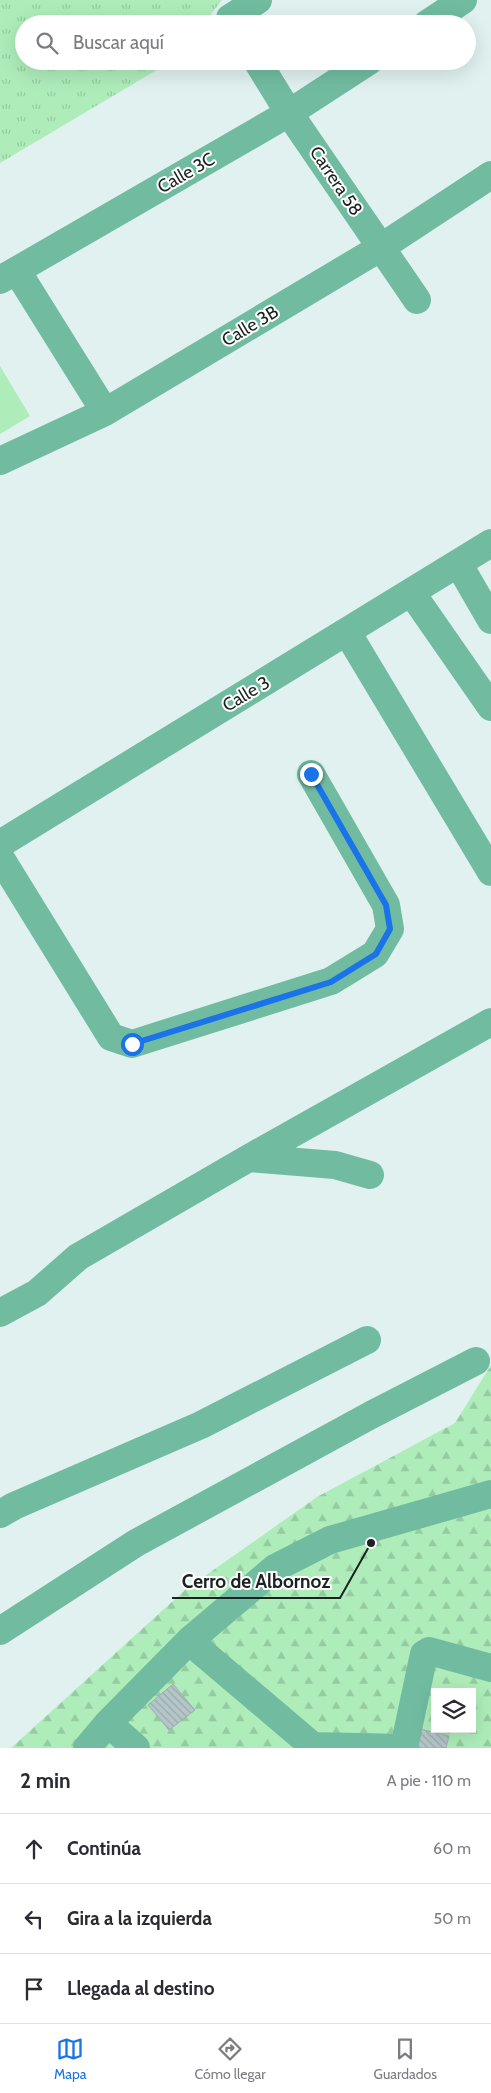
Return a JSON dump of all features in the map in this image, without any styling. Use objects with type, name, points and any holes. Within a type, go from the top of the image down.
[{"type":"street","points":[[235,15],[258,0]]},
{"type":"street","points":[[440,15],[463,0]]},
{"type":"street","name":"Carrera 58","points":[[263,70],[289,113],[417,300]]},
{"type":"street","name":"Calle 3C","points":[[9,276],[289,113],[355,70]]},
{"type":"street","name":"Calle 3B","points":[[0,461],[105,412],[380,248],[491,175]]},
{"type":"street","points":[[9,276],[105,412]]},
{"type":"street","name":"Calle 3","points":[[0,844],[491,543]]},
{"type":"street","points":[[458,563],[491,620]]},
{"type":"street","points":[[411,592],[491,707]]},
{"type":"street","points":[[347,632],[491,872]]},
{"type":"street","points":[[0,857],[111,1037],[132,1044],[331,982],[376,954],[390,929],[386,905],[311,774]]},
{"type":"street","points":[[0,1313],[37,1294],[78,1257],[491,1022]]},
{"type":"street","points":[[249,1158],[335,1165],[370,1175]]},
{"type":"street","points":[[0,1514],[14,1506],[201,1425],[367,1340]]},
{"type":"street","points":[[0,1631],[136,1543],[371,1415],[476,1361]]},
{"type":"street","points":[[87,1748],[108,1723],[189,1641],[275,1568],[330,1540],[491,1494]]},
{"type":"street","points":[[189,1641],[314,1747],[404,1748],[424,1654],[429,1651],[491,1668]]},
{"type":"street","points":[[108,1723],[136,1748]]},
{"type":"green space","points":[[0,0],[222,0],[212,15],[15,15],[15,70],[157,70],[0,163]]},
{"type":"green space","points":[[0,366],[30,416],[0,434]]},
{"type":"green space","points":[[491,1365],[491,1748],[11,1748],[185,1590],[317,1497],[455,1423]]},
{"type":"building","points":[[173,1684],[195,1710],[169,1730],[148,1705]]},
{"type":"building","points":[[412,1727],[449,1736],[446,1748],[405,1748]]},
{"type":"place","name":"Cerro de Albornoz","points":[[371,1543]]},
{"type":"route","points":[[132,1044],[331,982],[376,954],[390,929],[386,905],[311,774]]}]
